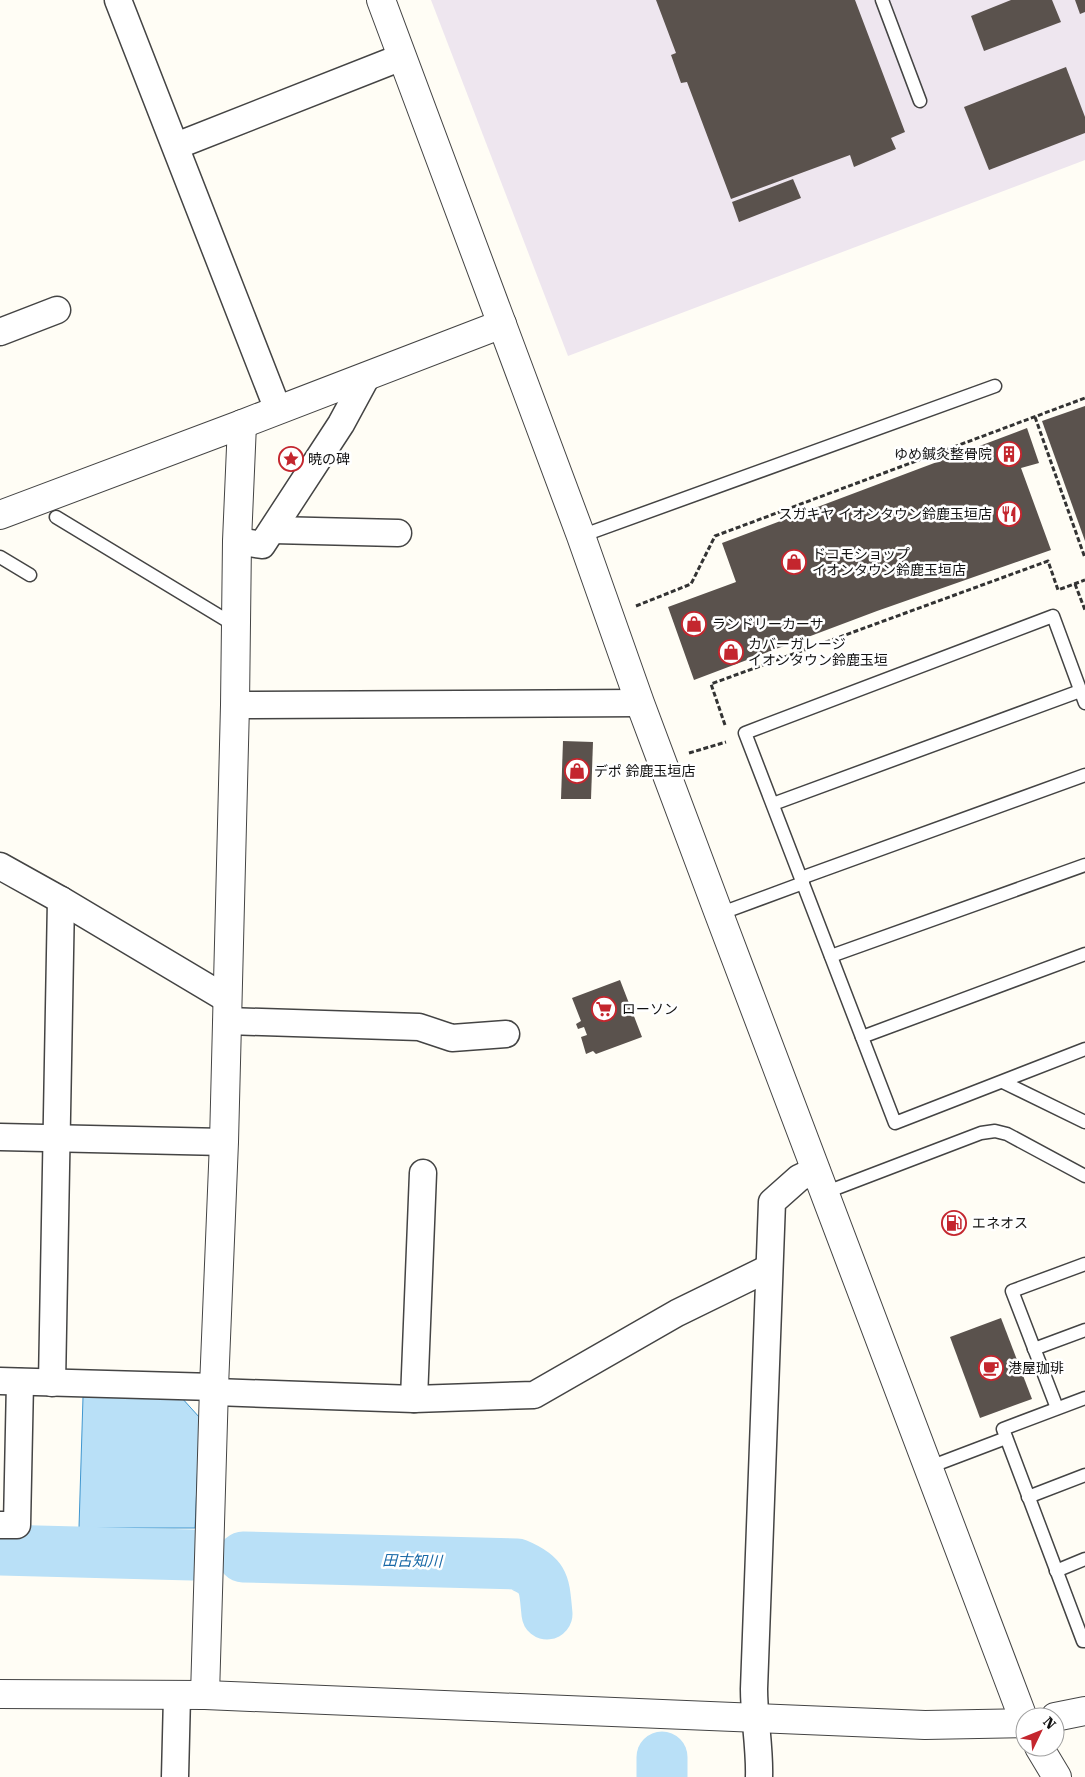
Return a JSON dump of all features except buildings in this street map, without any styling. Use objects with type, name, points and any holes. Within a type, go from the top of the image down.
[{"type":"street","points":[[118,0],[278,410]]},
{"type":"street","points":[[0,1694],[205,1695],[925,1724],[1025,1723],[927,1468],[662,762],[581,536],[381,0]]},
{"type":"street","points":[[176,146],[402,57]]},
{"type":"street","points":[[0,332],[57,310]]},
{"type":"street","points":[[0,515],[502,324]]},
{"type":"street","points":[[237,541],[262,545],[341,424],[367,376]]},
{"type":"street","points":[[205,1695],[224,1142],[235,705],[237,541],[242,424]]},
{"type":"street","points":[[272,530],[398,532]]},
{"type":"street","points":[[235,705],[640,703]]},
{"type":"street","points":[[0,866],[61,900],[227,1010],[419,1027],[452,1038],[506,1034]]},
{"type":"street","points":[[52,1382],[61,900]]},
{"type":"street","points":[[0,1137],[224,1142]]},
{"type":"street","points":[[414,1399],[423,1173]]},
{"type":"street","points":[[759,1777],[754,1717],[754,1689],[772,1202],[799,1178],[820,1181]]},
{"type":"street","points":[[0,1525],[17,1526],[10,1382],[52,1382],[414,1399],[534,1395],[677,1313],[769,1268]]},
{"type":"street","points":[[175,1777],[177,1696]]},
{"type":"street","points":[[1065,1715],[1085,1711]]},
{"type":"street","points":[[1045,1757],[1057,1777]]},
{"type":"lane","points":[[882,0],[920,102]]},
{"type":"lane","points":[[581,536],[995,386]]},
{"type":"lane","points":[[56,517],[236,626]]},
{"type":"lane","points":[[0,556],[30,574]]},
{"type":"lane","points":[[773,804],[1083,697],[1053,616],[745,733],[895,1123],[1085,1049]]},
{"type":"lane","points":[[719,914],[1085,775]]},
{"type":"lane","points":[[831,956],[1085,865]]},
{"type":"lane","points":[[862,1038],[1085,954]]},
{"type":"lane","points":[[1003,1082],[1085,1122]]},
{"type":"lane","points":[[820,1181],[981,1133],[995,1131],[1007,1134],[1085,1176]]},
{"type":"lane","points":[[1057,1408],[1012,1290],[1085,1264]]},
{"type":"lane","points":[[1034,1349],[1085,1330]]},
{"type":"lane","points":[[1085,1398],[1003,1429],[1083,1641],[1085,1641]]},
{"type":"lane","points":[[927,1468],[1006,1438]]},
{"type":"lane","points":[[1028,1497],[1085,1475]]},
{"type":"lane","points":[[1056,1570],[1085,1559]]},
{"type":"path","points":[[610,617],[691,584],[715,536],[1085,398]]},
{"type":"path","points":[[1036,417],[1085,558]]},
{"type":"path","points":[[728,731],[711,684],[1048,561],[1058,590],[1085,580]]},
{"type":"path","points":[[1075,584],[1085,610]]},
{"type":"path","points":[[662,762],[731,741]]},
{"type":"shaded area","points":[[431,0],[1085,0],[1085,160],[568,356]]},
{"type":"water","points":[[83,1397],[181,1397],[200,1418],[195,1528],[79,1528]]},
{"type":"waterway","name":"田古知川","points":[[0,1550],[192,1555]]},
{"type":"waterway","name":"田古知川","points":[[243,1557],[517,1564],[534,1573],[542,1583],[547,1614]]},
{"type":"waterway","name":"田古知川","points":[[662,1757],[662,1777]]},
{"type":"place","name":"ゆめ鍼灸整骨院","points":[[1009,454]]},
{"type":"place","name":"暁の碑","points":[[291,459]]},
{"type":"place","name":"スガキヤ イオンタウン鈴鹿玉垣店","points":[[1009,514]]},
{"type":"place","name":"ドコモショップ イオンタウン鈴鹿玉垣店","points":[[794,562]]},
{"type":"place","name":"ランドリーカーサ","points":[[694,624]]},
{"type":"place","name":"カバーガレージ イオンタウン鈴鹿玉垣","points":[[731,652]]},
{"type":"place","name":"デポ 鈴鹿玉垣店","points":[[577,771]]},
{"type":"place","name":"ローソン","points":[[604,1009]]},
{"type":"place","name":"エネオス","points":[[954,1223]]},
{"type":"place","name":"港屋珈琲","points":[[991,1368]]}]
